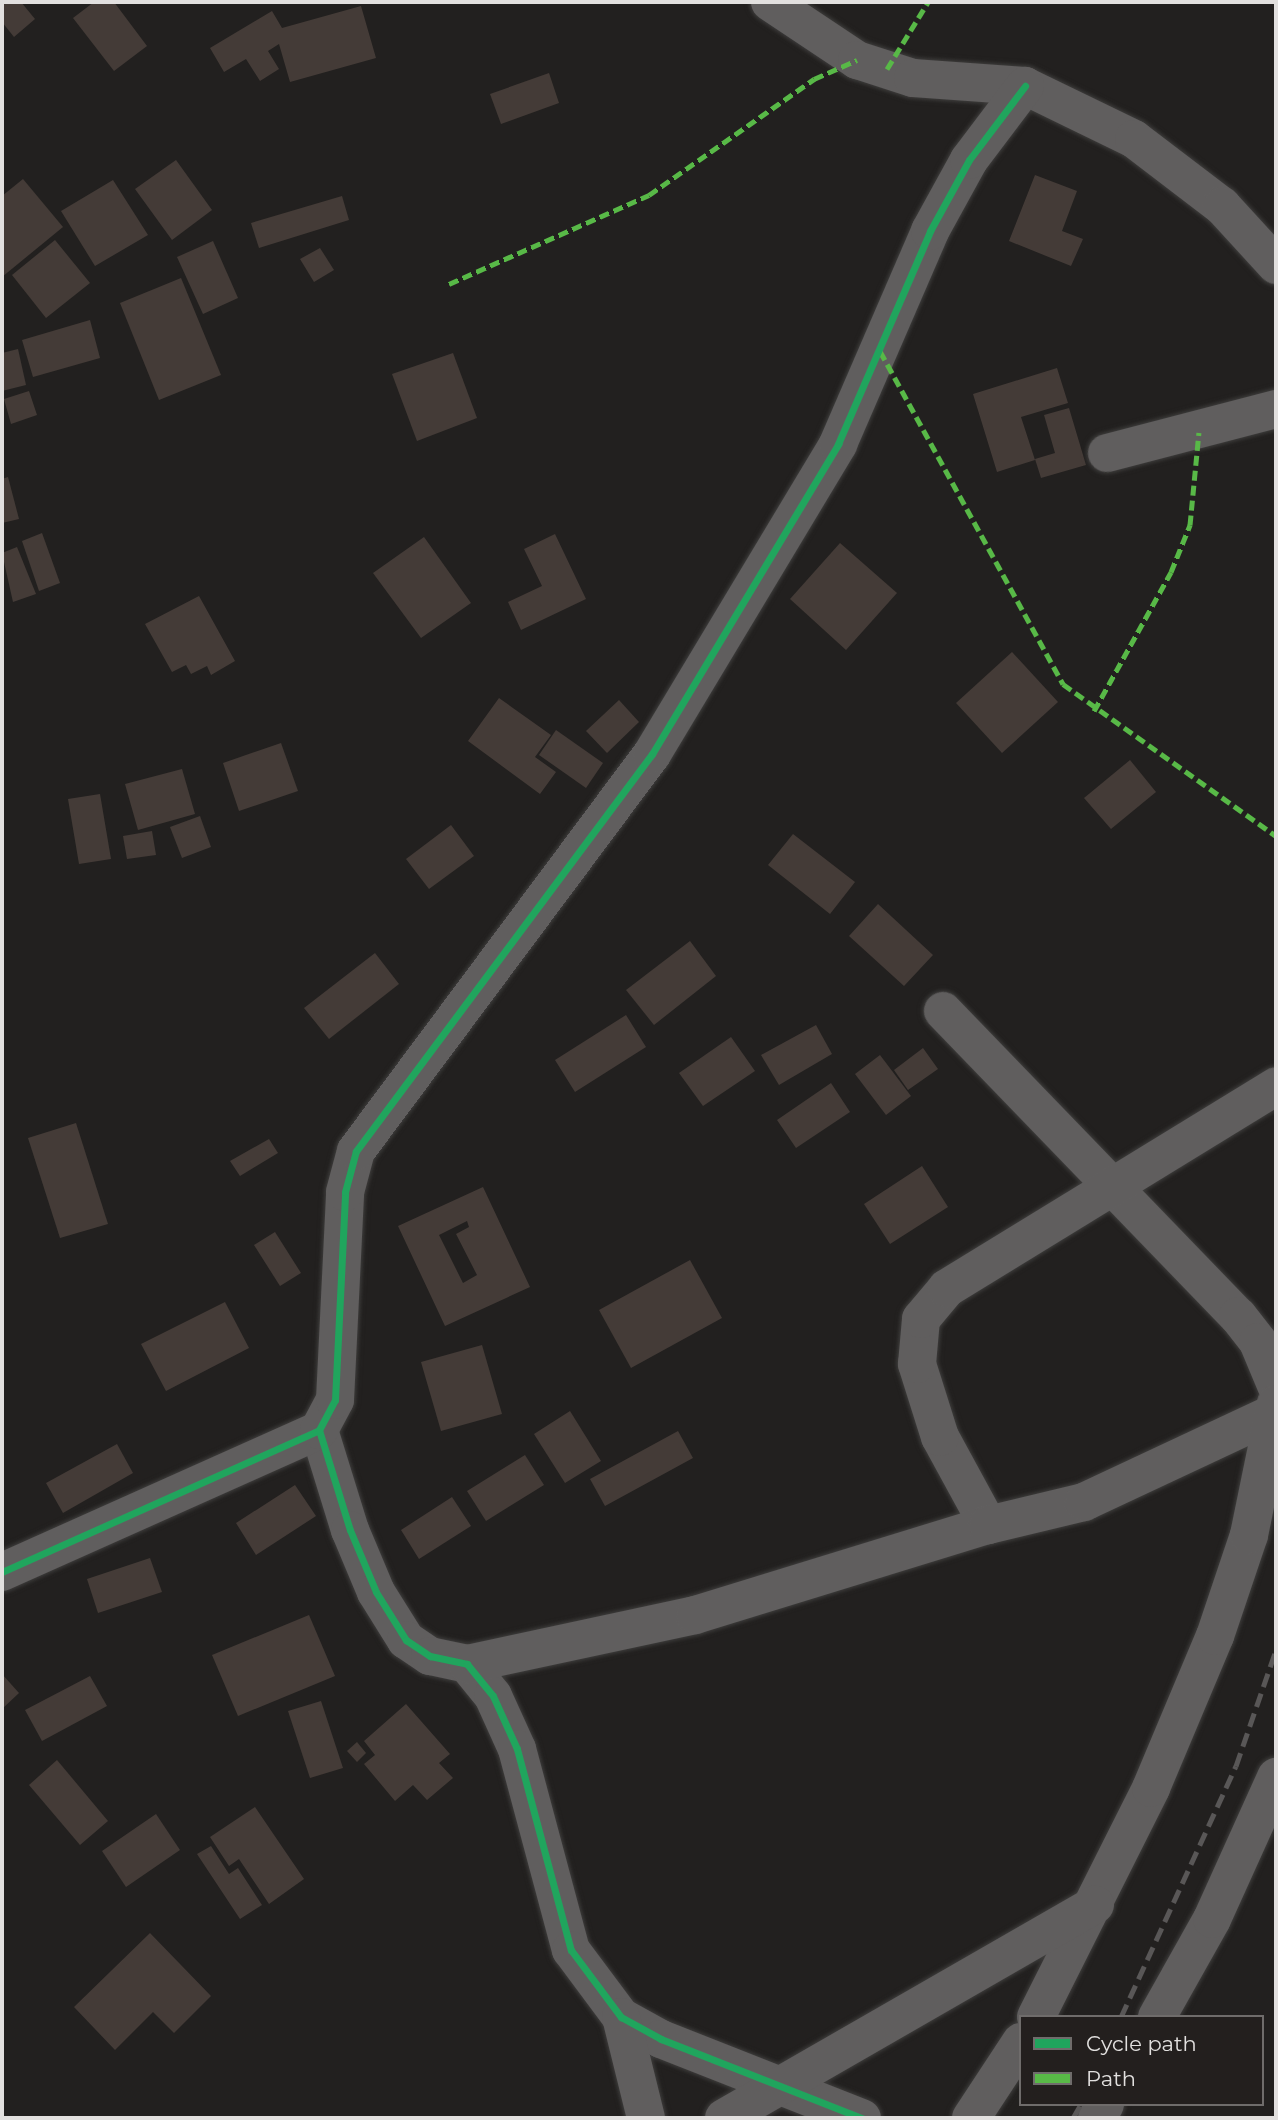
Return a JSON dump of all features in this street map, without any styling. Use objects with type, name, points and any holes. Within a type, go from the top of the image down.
[{"type":"street","points":[[770,2],[857,60],[913,78],[1026,86],[1134,139],[1222,206],[1276,265]]},
{"type":"street","points":[[2,1572],[319,1430],[335,1400],[345,1192],[356,1151],[652,754],[838,444],[930,230],[969,160],[1026,86]]},
{"type":"street","points":[[1107,453],[1276,409]]},
{"type":"street","points":[[943,1011],[1106,1186],[1238,1316],[1258,1342],[1276,1385]]},
{"type":"street","points":[[988,1525],[940,1437],[917,1364],[921,1319],[947,1287],[1106,1186],[1276,1086]]},
{"type":"street","points":[[1036,2015],[1095,1905],[1215,1636],[1249,1535],[1276,1404]]},
{"type":"street","points":[[319,1430],[350,1530],[388,1611],[406,1640],[430,1656],[467,1664],[695,1615],[988,1525],[1116,1490],[1276,1412]]},
{"type":"street","points":[[467,1664],[494,1696],[517,1749],[571,1950],[621,2017],[646,2118]]},
{"type":"street","points":[[1158,2015],[1212,1919],[1276,1777]]},
{"type":"street","points":[[724,2118],[779,2081],[1022,1952],[1095,1905]]},
{"type":"street","points":[[621,2017],[661,2039],[779,2081],[862,2118]]},
{"type":"street","points":[[971,2118],[1019,2045]]},
{"type":"building","points":[[2,2],[21,2],[35,19],[14,37],[2,22]]},
{"type":"building","points":[[94,2],[114,2],[147,46],[114,71],[73,18]]},
{"type":"building","points":[[361,6],[376,58],[290,82],[279,44],[268,51],[279,69],[260,81],[246,59],[224,72],[210,48],[272,11],[282,28]]},
{"type":"building","points":[[549,73],[559,103],[501,124],[490,94]]},
{"type":"building","points":[[176,160],[212,210],[172,240],[135,189]]},
{"type":"building","points":[[1035,175],[1077,191],[1062,231],[1083,239],[1071,266],[1009,241]]},
{"type":"building","points":[[23,179],[63,227],[2,277],[2,196]]},
{"type":"building","points":[[113,180],[148,235],[95,266],[61,211]]},
{"type":"building","points":[[342,196],[349,220],[259,248],[251,223]]},
{"type":"building","points":[[55,240],[90,283],[46,318],[12,275]]},
{"type":"building","points":[[213,241],[238,298],[203,314],[177,257]]},
{"type":"building","points":[[320,248],[334,270],[314,282],[300,259]]},
{"type":"building","points":[[181,278],[221,375],[159,400],[120,303]]},
{"type":"building","points":[[90,320],[100,358],[33,377],[22,340]]},
{"type":"building","points":[[18,349],[26,385],[2,391],[2,353]]},
{"type":"building","points":[[453,353],[477,418],[417,441],[392,374]]},
{"type":"building","points":[[1057,368],[1068,403],[1021,417],[1035,460],[997,472],[973,394]]},
{"type":"building","points":[[29,391],[37,415],[11,424],[4,399]]},
{"type":"building","points":[[1069,408],[1086,465],[1041,478],[1035,459],[1055,453],[1044,415]]},
{"type":"building","points":[[8,477],[19,519],[2,523],[2,479]]},
{"type":"building","points":[[42,533],[60,583],[39,591],[22,541]]},
{"type":"building","points":[[555,534],[586,599],[521,630],[508,602],[542,586],[524,549]]},
{"type":"building","points":[[424,537],[471,603],[421,638],[373,573]]},
{"type":"building","points":[[840,543],[897,593],[846,650],[790,599]]},
{"type":"building","points":[[17,547],[36,594],[13,602],[2,553]]},
{"type":"building","points":[[199,596],[235,661],[211,675],[207,666],[191,674],[186,665],[172,672],[145,624]]},
{"type":"building","points":[[1012,652],[1058,702],[1002,753],[956,703]]},
{"type":"building","points":[[499,698],[551,735],[535,757],[556,772],[540,794],[468,741]]},
{"type":"building","points":[[619,700],[639,722],[607,753],[586,731]]},
{"type":"building","points":[[556,730],[603,763],[586,788],[539,755]]},
{"type":"building","points":[[281,743],[298,791],[239,811],[223,763]]},
{"type":"building","points":[[1130,760],[1156,792],[1111,829],[1084,798]]},
{"type":"building","points":[[182,769],[195,814],[138,830],[125,784]]},
{"type":"building","points":[[100,794],[111,859],[79,864],[68,799]]},
{"type":"building","points":[[200,816],[211,847],[182,858],[170,827]]},
{"type":"building","points":[[451,825],[474,856],[429,889],[406,859]]},
{"type":"building","points":[[152,831],[156,855],[127,859],[123,836]]},
{"type":"building","points":[[793,834],[855,882],[830,914],[768,865]]},
{"type":"building","points":[[878,904],[933,955],[904,986],[849,936]]},
{"type":"building","points":[[690,941],[716,976],[654,1025],[626,990]]},
{"type":"building","points":[[375,953],[399,984],[329,1039],[304,1008]]},
{"type":"building","points":[[626,1015],[646,1047],[575,1092],[555,1060]]},
{"type":"building","points":[[816,1025],[832,1054],[779,1085],[761,1055]]},
{"type":"building","points":[[731,1037],[755,1071],[703,1106],[679,1073]]},
{"type":"building","points":[[923,1048],[938,1069],[908,1090],[894,1070]]},
{"type":"building","points":[[880,1055],[911,1096],[886,1115],[855,1074]]},
{"type":"building","points":[[831,1083],[850,1112],[796,1148],[777,1120]]},
{"type":"building","points":[[76,1123],[108,1224],[60,1238],[28,1138]]},
{"type":"building","points":[[269,1139],[278,1153],[240,1176],[230,1161]]},
{"type":"building","points":[[922,1166],[948,1207],[890,1244],[864,1204]]},
{"type":"building","points":[[483,1187],[530,1287],[445,1326],[398,1226]],"holes":[[[467,1221],[469,1227],[456,1234],[477,1275],[463,1283],[439,1235]]]},
{"type":"building","points":[[275,1232],[301,1273],[280,1286],[254,1245]]},
{"type":"building","points":[[690,1260],[722,1318],[631,1368],[599,1310]]},
{"type":"building","points":[[225,1302],[249,1348],[166,1391],[141,1344]]},
{"type":"building","points":[[482,1345],[502,1414],[441,1431],[421,1362]]},
{"type":"building","points":[[570,1411],[601,1461],[565,1483],[534,1434]]},
{"type":"building","points":[[678,1431],[693,1458],[605,1506],[590,1479]]},
{"type":"building","points":[[117,1444],[133,1473],[63,1513],[46,1483]]},
{"type":"building","points":[[525,1455],[544,1485],[486,1521],[467,1491]]},
{"type":"building","points":[[295,1485],[316,1516],[256,1555],[236,1523]]},
{"type":"building","points":[[452,1497],[471,1526],[419,1559],[401,1530]]},
{"type":"building","points":[[150,1558],[162,1592],[98,1613],[87,1579]]},
{"type":"building","points":[[309,1615],[335,1676],[238,1716],[212,1655]]},
{"type":"building","points":[[2,1674],[19,1693],[2,1709]]},
{"type":"building","points":[[90,1676],[107,1706],[42,1741],[25,1710]]},
{"type":"building","points":[[321,1701],[343,1768],[310,1778],[288,1711]]},
{"type":"building","points":[[406,1704],[450,1754],[439,1763],[453,1778],[427,1800],[413,1785],[395,1801],[364,1764],[375,1755],[364,1741]]},
{"type":"building","points":[[357,1742],[366,1753],[357,1762],[347,1751]]},
{"type":"building","points":[[57,1760],[108,1821],[80,1845],[29,1785]]},
{"type":"building","points":[[255,1807],[304,1879],[269,1904],[239,1859],[229,1866],[210,1837]]},
{"type":"building","points":[[156,1814],[180,1850],[126,1887],[102,1851]]},
{"type":"building","points":[[211,1846],[229,1874],[238,1868],[262,1905],[240,1919],[197,1854]]},
{"type":"building","points":[[150,1933],[211,1996],[174,2033],[153,2012],[115,2050],[74,2007]]},
{"type":"railway","points":[[1122,2015],[1236,1766],[1276,1650]]},
{"type":"railway","points":[[1073,2118],[1080,2106]]},
{"type":"marked path","points":[[887,69],[928,2]]},
{"type":"marked path","points":[[449,284],[649,195],[814,79],[857,60]]},
{"type":"marked path","points":[[880,351],[1063,684],[1276,836]]},
{"type":"marked path","points":[[1094,711],[1171,572],[1190,525],[1199,432]]},
{"type":"cycle path","points":[[2,1572],[319,1430],[335,1400],[345,1192],[356,1151],[652,754],[838,444],[930,231],[969,160],[1025,86]]},
{"type":"cycle path","points":[[319,1430],[350,1530],[376,1592],[406,1640],[430,1656],[467,1664],[493,1696],[517,1749],[571,1950],[621,2017],[661,2039],[862,2118]]}]
